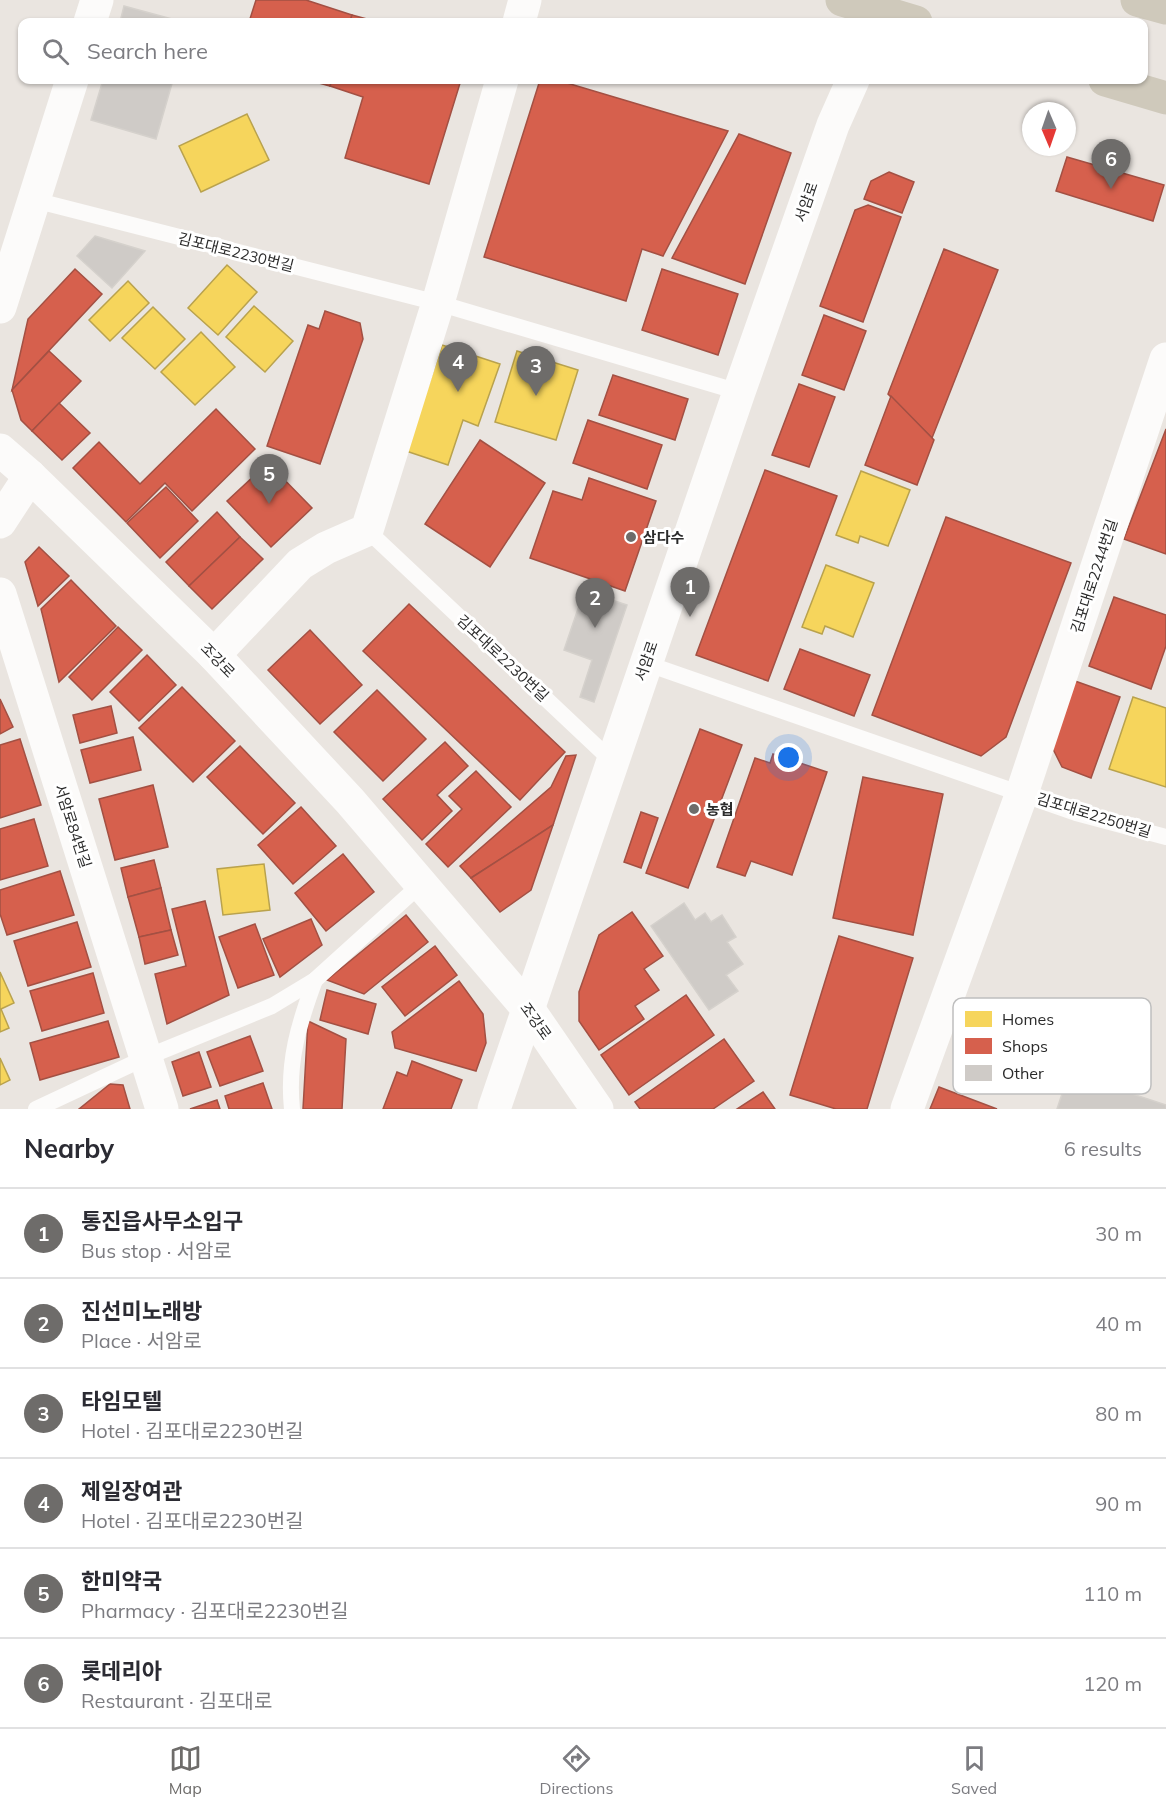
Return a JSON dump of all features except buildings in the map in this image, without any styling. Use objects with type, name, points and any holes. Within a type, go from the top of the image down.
[{"type":"main road","points":[[842,0],[904,18]]},
{"type":"main road","points":[[1137,0],[1166,8]]},
{"type":"main road","points":[[1119,84],[1166,98]]},
{"type":"street","points":[[91,18],[97,0]]},
{"type":"street","points":[[520,18],[525,0]]},
{"type":"street","points":[[0,307],[71,84]]},
{"type":"street","points":[[214,655],[300,564],[326,548],[368,530],[438,303],[501,84]]},
{"type":"street","name":"서암로","points":[[494,1109],[739,392],[833,124],[851,84]]},
{"type":"street","name":"김포대로2244번길","points":[[908,1109],[1022,793],[1166,359]]},
{"type":"street","name":"조강로","points":[[0,450],[30,476],[214,655],[350,801],[529,1010],[597,1109]]},
{"type":"street","points":[[0,522],[30,476]]},
{"type":"street","name":"서암로84번길","points":[[0,594],[162,1109]]},
{"type":"lane","name":"김포대로2230번길","points":[[34,201],[438,303],[739,392]]},
{"type":"lane","name":"김포대로2230번길","points":[[368,530],[612,761]]},
{"type":"lane","points":[[645,663],[1022,793]]},
{"type":"lane","name":"김포대로2250번길","points":[[1022,793],[1076,813],[1166,837]]},
{"type":"lane","points":[[36,1109],[147,1057],[272,1006],[315,980],[420,885]]},
{"type":"lane","points":[[292,1109],[291,1066],[296,1038],[315,980]]},
{"type":"place","name":"롯데리아","points":[[1111,189]]},
{"type":"place","name":"제일장여관","points":[[458,392]]},
{"type":"place","name":"타임모텔","points":[[536,396]]},
{"type":"place","name":"한미약국","points":[[269,504]]},
{"type":"place","name":"삼다수","points":[[631,537]]},
{"type":"place","name":"통진읍사무소입구","points":[[690,617]]},
{"type":"place","name":"진선미노래방","points":[[595,628]]},
{"type":"place","name":"농협","points":[[694,809]]}]
